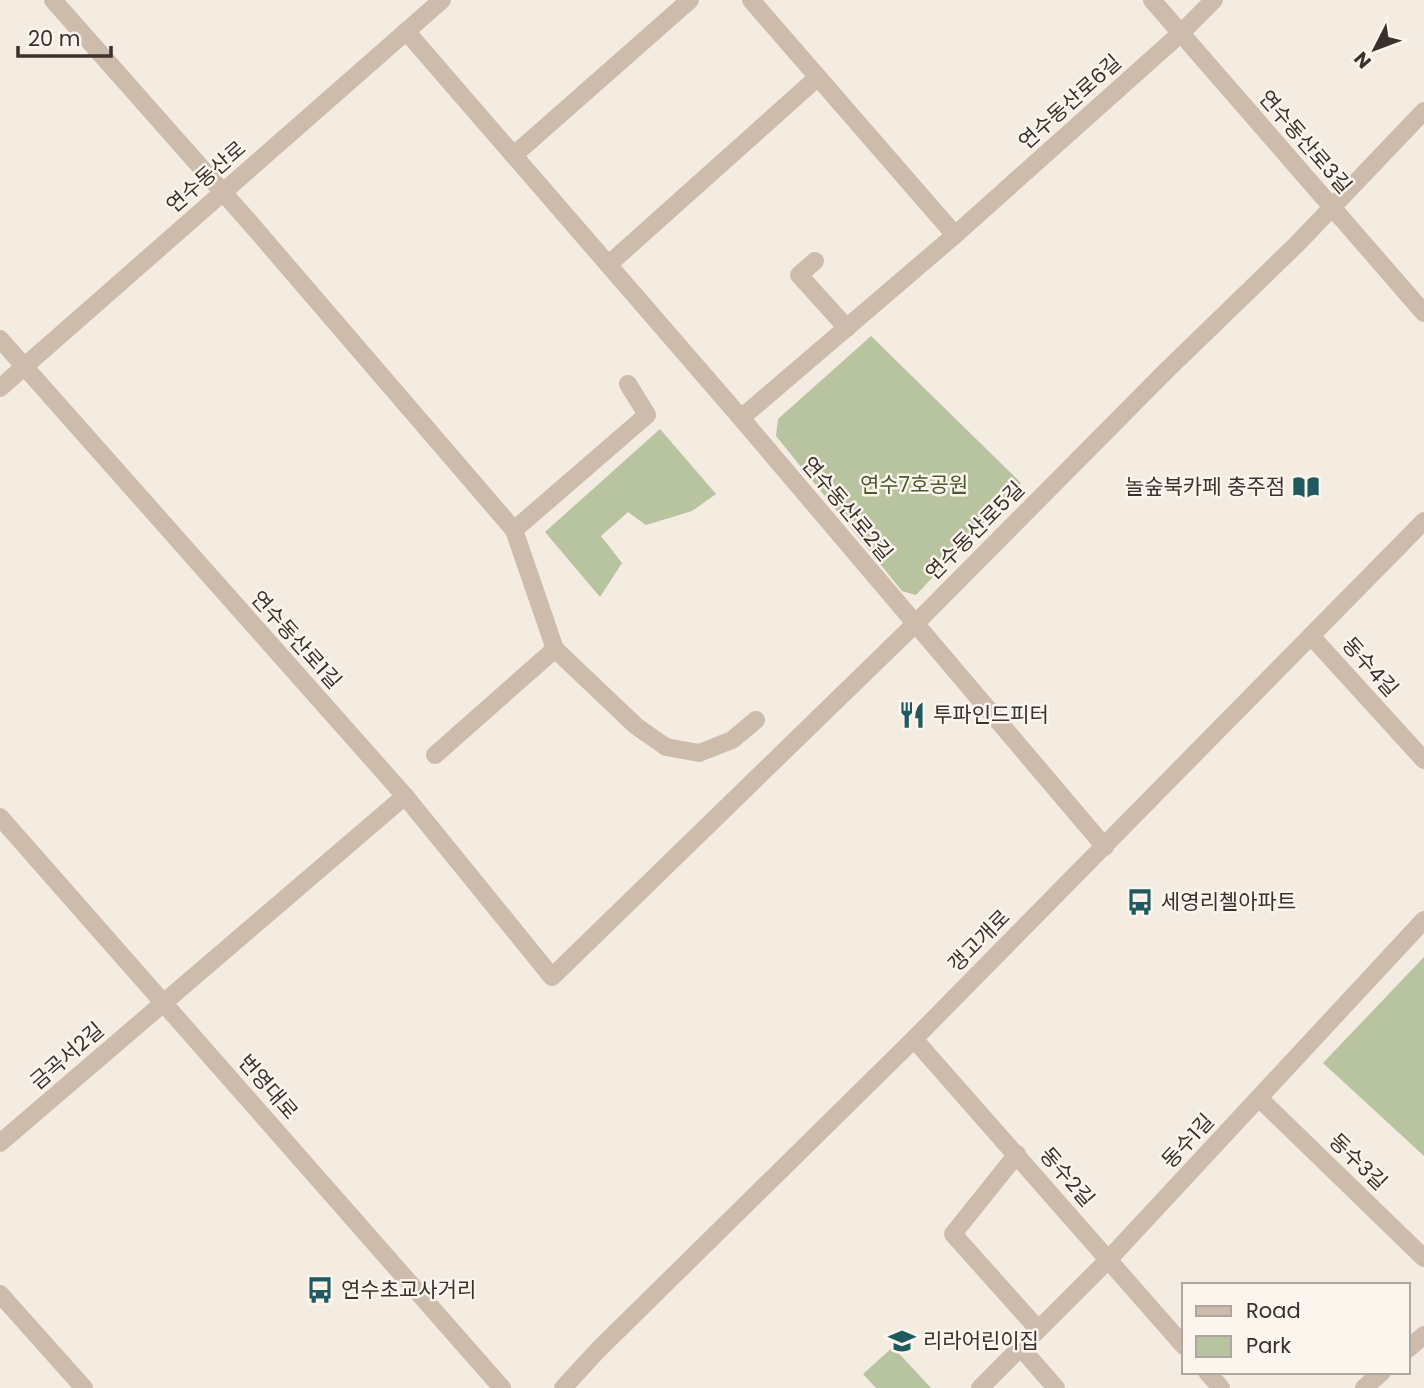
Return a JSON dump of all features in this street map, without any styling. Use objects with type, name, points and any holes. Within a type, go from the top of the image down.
[{"type":"street","points":[[53,0],[223,192],[514,530],[555,649],[636,726],[666,747],[699,753],[732,740],[756,720]]},
{"type":"street","name":"연수동산로","points":[[0,388],[442,0]]},
{"type":"street","points":[[514,155],[690,0]]},
{"type":"street","points":[[751,0],[955,235]]},
{"type":"street","name":"연수동산로3길","points":[[1152,0],[1424,313]]},
{"type":"street","name":"연수동산로6길","points":[[741,418],[955,235],[1181,33],[1214,0]]},
{"type":"street","name":"연수동산로2길","points":[[406,31],[741,418],[1105,847]]},
{"type":"street","points":[[609,264],[818,77]]},
{"type":"street","name":"연수동산로5길","points":[[552,977],[914,625],[1167,370],[1298,243],[1424,111]]},
{"type":"street","points":[[815,261],[799,275],[847,328]]},
{"type":"street","name":"연수동산로1길","points":[[0,339],[405,796],[552,977]]},
{"type":"street","points":[[514,530],[647,415],[628,384]]},
{"type":"street","name":"갱고개로","points":[[563,1388],[598,1350],[1105,847],[1424,522]]},
{"type":"street","name":"동수4길","points":[[1311,636],[1424,760]]},
{"type":"street","points":[[435,755],[555,649]]},
{"type":"street","name":"금곡서2길","points":[[0,1143],[405,796]]},
{"type":"street","name":"번영대로","points":[[0,817],[502,1388]]},
{"type":"street","name":"동수1길","points":[[980,1388],[1108,1260],[1424,920]]},
{"type":"street","name":"동수2길","points":[[914,1039],[1182,1344]]},
{"type":"street","name":"동수3길","points":[[1259,1098],[1424,1258]]},
{"type":"street","points":[[1017,1154],[954,1234],[1038,1329]]},
{"type":"street","points":[[0,1294],[84,1388]]},
{"type":"street","points":[[1410,1347],[1424,1335]]},
{"type":"street","points":[[1020,1347],[1056,1388]]},
{"type":"street","points":[[1209,1374],[1221,1388]]},
{"type":"street","points":[[1364,1388],[1380,1374]]},
{"type":"green space","name":"연수7호공원","points":[[871,336],[1021,483],[916,595],[902,591],[776,436],[778,419]]},
{"type":"green space","points":[[660,429],[716,494],[692,511],[646,525],[628,512],[601,536],[622,563],[600,597],[545,532]]},
{"type":"green space","points":[[1424,957],[1424,1156],[1323,1063]]},
{"type":"green space","points":[[893,1347],[931,1388],[876,1388],[863,1374]]},
{"type":"place","name":"놀숲북카페 충주점","points":[[1306,487]]},
{"type":"place","name":"투파인드피터","points":[[912,715]]},
{"type":"place","name":"세영리첼아파트","points":[[1140,902]]},
{"type":"place","name":"연수초교사거리","points":[[320,1290]]},
{"type":"place","name":"리라어린이집","points":[[902,1341]]}]
